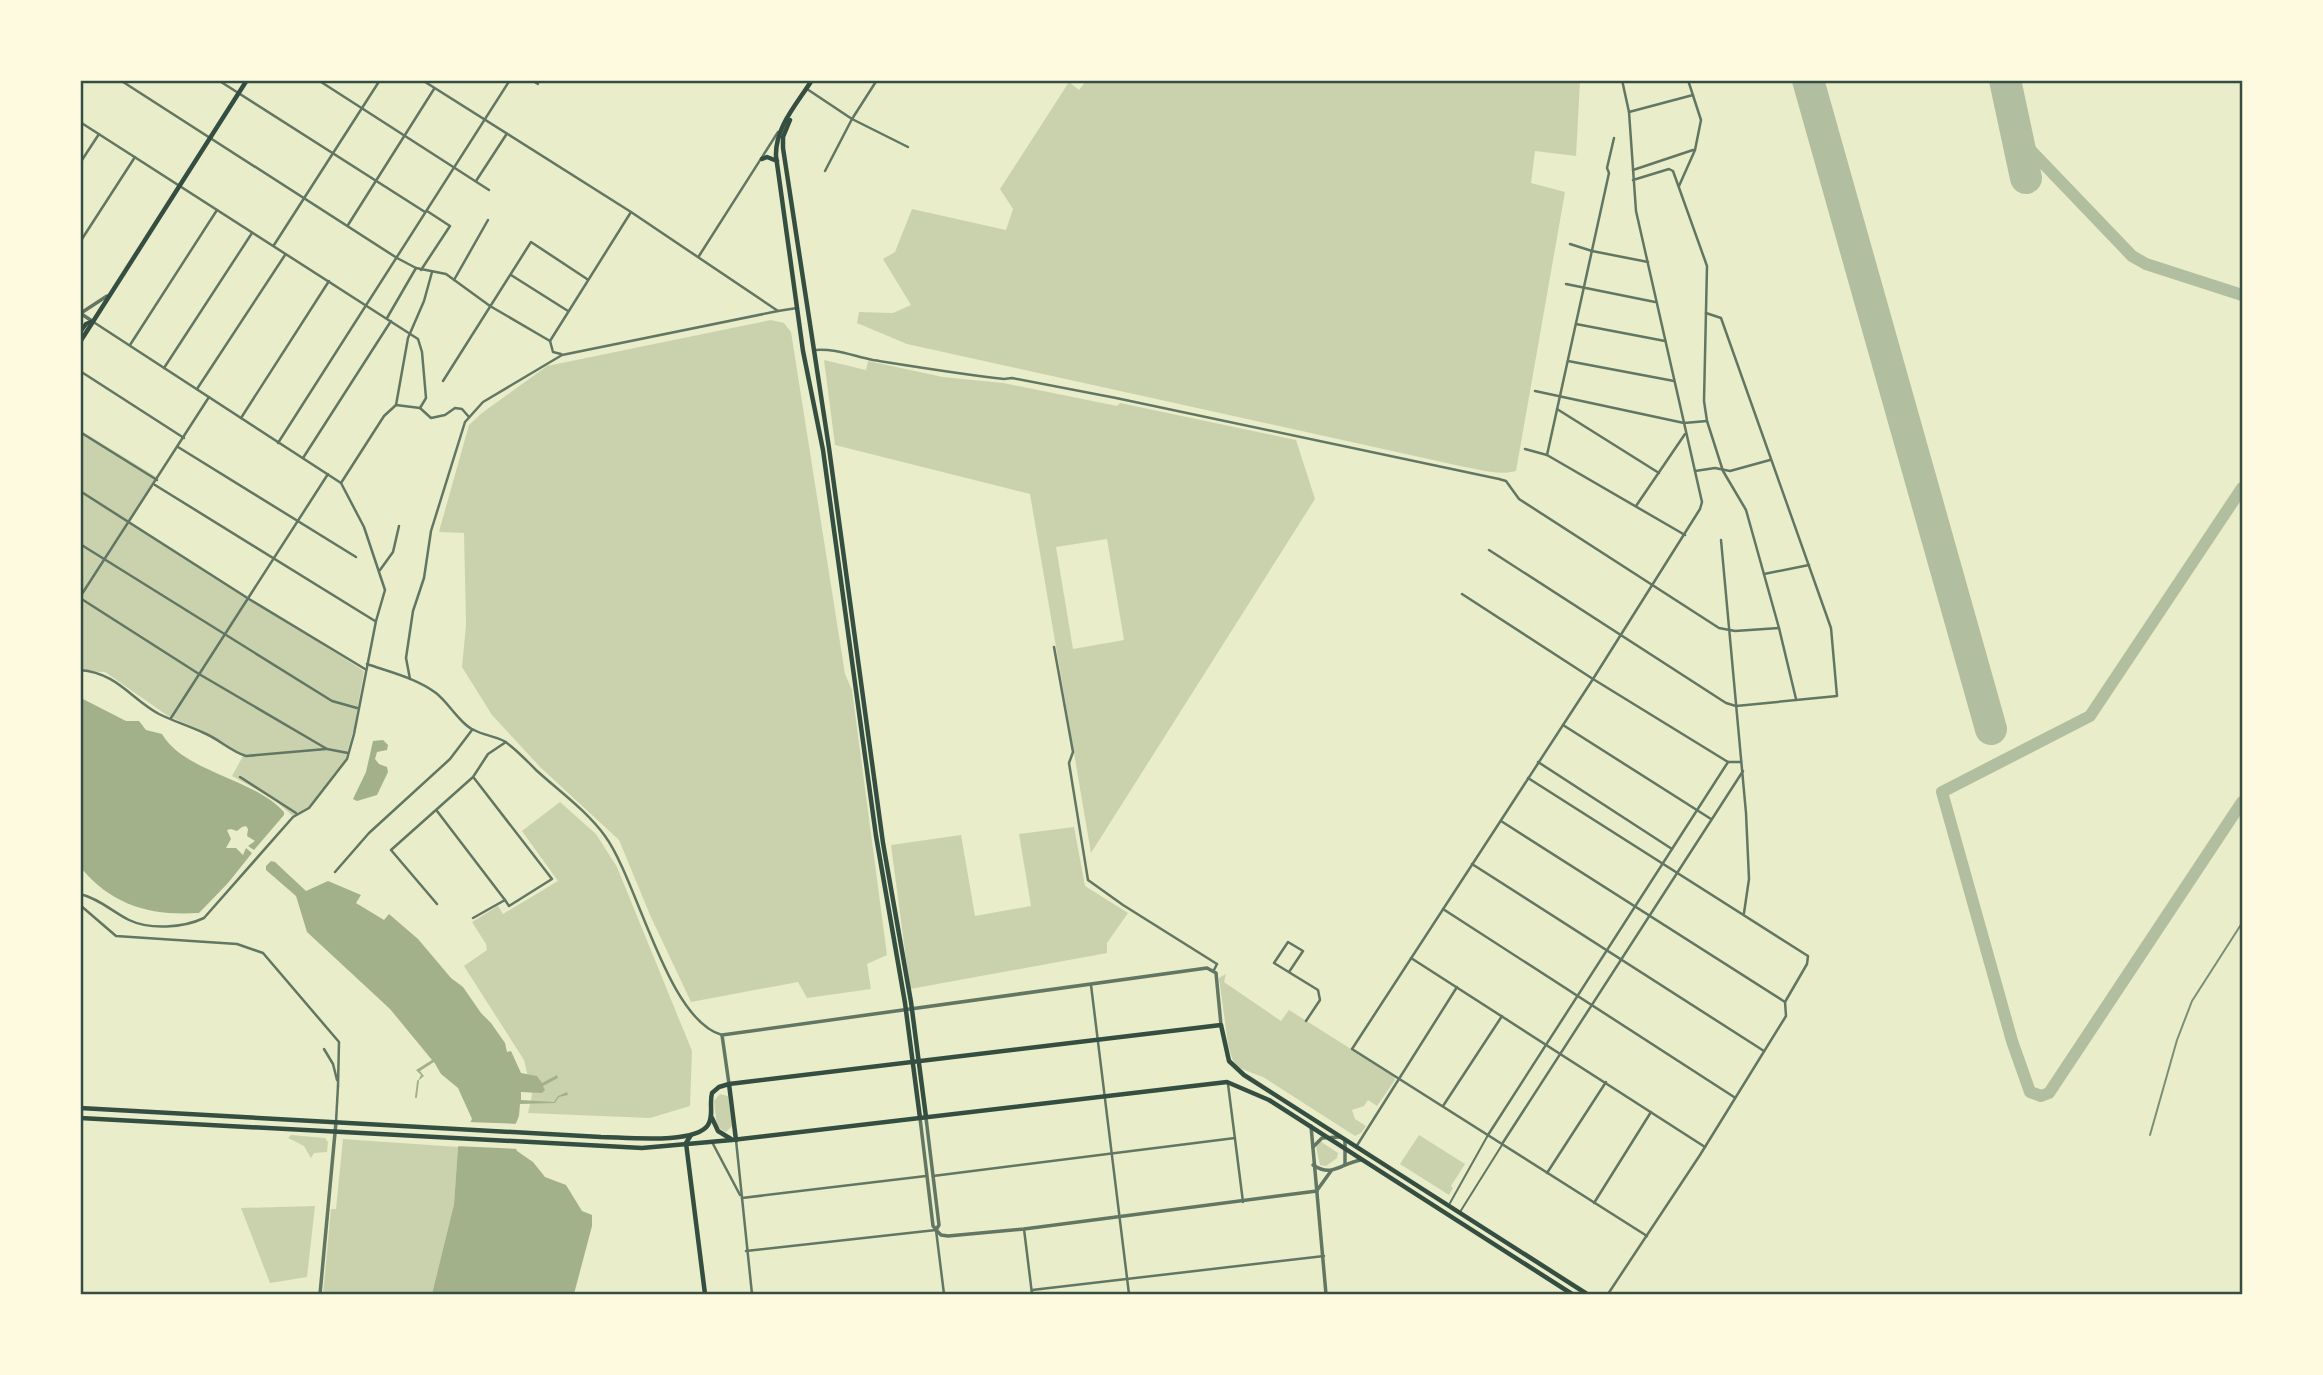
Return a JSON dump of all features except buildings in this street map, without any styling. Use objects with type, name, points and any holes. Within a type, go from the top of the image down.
[{"type":"main road","points":[[80,342],[247,80]]},
{"type":"main road","points":[[813,80],[780,129],[776,144],[803,352],[826,449]]},
{"type":"main road","points":[[796,107],[784,132],[782,143],[814,350],[876,836],[909,1011],[923,1118]]},
{"type":"main road","points":[[762,159],[767,157],[777,163]]},
{"type":"main road","points":[[790,259],[801,257]]},
{"type":"main road","points":[[80,332],[91,322]]},
{"type":"main road","points":[[803,352],[814,350]]},
{"type":"main road","points":[[734,1140],[718,1131],[712,1117],[712,1093],[729,1084],[1221,1025],[1229,1061],[1244,1075],[1587,1294]]},
{"type":"main road","points":[[80,1118],[642,1148],[734,1140],[1227,1082],[1257,1093],[1311,1126],[1573,1294]]},
{"type":"main road","points":[[729,1084],[734,1140]]},
{"type":"main road","points":[[80,1108],[643,1138],[691,1135],[704,1130],[712,1117]]},
{"type":"main road","points":[[691,1135],[686,1144],[705,1294]]},
{"type":"street","points":[[120,80],[397,258],[421,270],[446,274],[490,306],[550,341],[553,352],[562,355]]},
{"type":"street","points":[[218,80],[450,226],[421,270]]},
{"type":"street","points":[[318,80],[489,190]]},
{"type":"street","points":[[274,245],[380,80]]},
{"type":"street","points":[[422,80],[631,212],[778,310]]},
{"type":"street","points":[[278,443],[510,80]]},
{"type":"street","points":[[531,80],[538,84]]},
{"type":"street","points":[[825,171],[852,119],[877,80]]},
{"type":"street","points":[[1622,80],[1629,112],[1634,200],[1702,502],[1685,536],[1352,1049],[1647,1236]]},
{"type":"street","points":[[1679,186],[1695,150],[1701,120],[1688,80]]},
{"type":"street","points":[[347,226],[434,89]]},
{"type":"street","points":[[807,89],[852,119],[908,147]]},
{"type":"street","points":[[1629,112],[1693,95]]},
{"type":"street","points":[[80,122],[411,332],[418,339],[422,352],[426,398],[420,408]]},
{"type":"street","points":[[699,257],[780,129]]},
{"type":"street","points":[[80,163],[99,134]]},
{"type":"street","points":[[476,181],[506,135]]},
{"type":"street","points":[[1547,455],[1614,138]]},
{"type":"street","points":[[1633,170],[1695,150]]},
{"type":"street","points":[[80,242],[135,157]]},
{"type":"street","points":[[1633,180],[1669,169],[1673,171],[1707,266],[1704,401],[1707,421],[1723,471],[1746,510],[1796,700]]},
{"type":"street","points":[[130,345],[217,209]]},
{"type":"street","points":[[550,341],[631,212]]},
{"type":"street","points":[[454,280],[488,220]]},
{"type":"street","points":[[164,368],[253,232]]},
{"type":"street","points":[[443,381],[531,242],[587,279]]},
{"type":"street","points":[[1570,244],[1648,262]]},
{"type":"street","points":[[197,389],[286,253]]},
{"type":"street","points":[[387,318],[416,268]]},
{"type":"street","points":[[341,483],[384,416],[396,405],[411,332],[432,272]]},
{"type":"street","points":[[511,275],[568,311]]},
{"type":"street","points":[[241,418],[329,281]]},
{"type":"street","points":[[1566,284],[1657,302]]},
{"type":"street","points":[[80,894],[132,922],[186,926],[204,918],[297,814],[309,808],[347,759],[385,590],[364,527],[341,483],[81,313],[109,295]]},
{"type":"street","points":[[410,678],[406,658],[412,611],[424,578],[431,531],[465,422],[483,402],[562,355],[797,308]]},
{"type":"street","points":[[1489,551],[1726,703],[1736,706],[1838,696],[1831,628],[1721,318],[1706,313]]},
{"type":"street","points":[[303,458],[391,321]]},
{"type":"street","points":[[1576,324],[1665,341]]},
{"type":"street","points":[[814,350],[829,349],[945,372],[1012,378],[1116,397],[1506,481],[1519,499],[1719,628],[1779,628]]},
{"type":"street","points":[[1568,360],[1674,381]]},
{"type":"street","points":[[80,371],[184,438]]},
{"type":"street","points":[[1535,391],[1684,423],[1707,421]]},
{"type":"street","points":[[209,397],[80,598],[199,674],[327,749]]},
{"type":"street","points":[[396,405],[420,408],[430,418],[444,415],[455,408],[463,410],[470,417]]},
{"type":"street","points":[[1558,409],[1659,472]]},
{"type":"street","points":[[80,432],[157,480]]},
{"type":"street","points":[[1636,506],[1686,433]]},
{"type":"street","points":[[178,447],[356,557]]},
{"type":"street","points":[[1525,449],[1547,455],[1685,536]]},
{"type":"street","points":[[1695,471],[1715,468],[1723,471],[1771,459]]},
{"type":"street","points":[[172,718],[328,474]]},
{"type":"street","points":[[155,485],[376,621]]},
{"type":"street","points":[[80,491],[249,599],[366,669]]},
{"type":"street","points":[[380,570],[393,552],[399,526]]},
{"type":"street","points":[[1721,540],[1743,771],[1749,879],[1744,913]]},
{"type":"street","points":[[80,544],[332,701],[358,708]]},
{"type":"street","points":[[1764,574],[1808,565]]},
{"type":"street","points":[[1462,594],[1592,679],[1728,762],[1741,762]]},
{"type":"street","points":[[1054,647],[1073,752],[1069,763],[1088,880],[1217,964],[1214,970],[1221,1025]]},
{"type":"street","points":[[367,664],[410,678],[436,693],[472,730],[506,742],[589,818],[605,836],[619,860],[678,993],[711,1032],[722,1035],[1207,968],[1214,970]]},
{"type":"street","points":[[80,670],[108,676],[153,710],[246,756],[327,749],[348,753]]},
{"type":"street","points":[[1563,725],[1712,819]]},
{"type":"street","points":[[335,872],[369,833],[450,759],[472,730]]},
{"type":"street","points":[[437,904],[391,849],[437,811],[473,777],[488,754],[506,742]]},
{"type":"street","points":[[1538,762],[1672,849]]},
{"type":"street","points":[[1488,1135],[1728,762]]},
{"type":"street","points":[[1502,1144],[1743,771]]},
{"type":"street","points":[[240,777],[297,814]]},
{"type":"street","points":[[437,811],[509,906],[552,879],[473,777]]},
{"type":"street","points":[[1528,778],[1808,956],[1784,1002],[1786,1016],[1705,1147],[1608,1294]]},
{"type":"street","points":[[1500,821],[1784,1002]]},
{"type":"street","points":[[1472,864],[1764,1051]]},
{"type":"street","points":[[472,918],[505,900]]},
{"type":"street","points":[[80,905],[116,936],[237,944],[263,953],[339,1042],[336,1122],[320,1294]]},
{"type":"street","points":[[1443,909],[1735,1098]]},
{"type":"street","points":[[1289,972],[1303,951],[1288,942],[1274,963],[1318,990],[1320,1000],[1306,1020]]},
{"type":"street","points":[[1411,958],[1705,1147]]},
{"type":"street","points":[[1091,985],[1129,1294]]},
{"type":"street","points":[[1345,1164],[1457,987]]},
{"type":"street","points":[[1443,1106],[1502,1016]]},
{"type":"street","points":[[722,1035],[729,1084]]},
{"type":"street","points":[[324,1049],[333,1064],[338,1086]]},
{"type":"street","points":[[1227,1082],[1243,1202]]},
{"type":"street","points":[[1547,1173],[1606,1082]]},
{"type":"street","points":[[1594,1203],[1651,1112]]},
{"type":"street","points":[[923,1118],[933,1226],[941,1235],[948,1236],[1024,1229],[1317,1191],[1331,1171],[1361,1160]]},
{"type":"street","points":[[1311,1126],[1326,1294]]},
{"type":"street","points":[[1312,1149],[1318,1140],[1339,1137]]},
{"type":"street","points":[[742,1198],[1235,1138]]},
{"type":"street","points":[[734,1140],[752,1294]]},
{"type":"street","points":[[1345,1141],[1345,1164]]},
{"type":"street","points":[[711,1142],[742,1198]]},
{"type":"street","points":[[1313,1165],[1321,1170],[1331,1171]]},
{"type":"street","points":[[1024,1229],[1032,1292],[1324,1256]]},
{"type":"street","points":[[747,1251],[936,1230]]},
{"type":"street","points":[[936,1230],[944,1294]]},
{"type":"lane","points":[[1448,1207],[1488,1135]]},
{"type":"lane","points":[[1459,1214],[1502,1144]]},
{"type":"shaded area","points":[[1086,81],[1580,81],[1576,156],[1535,151],[1531,183],[1565,192],[1516,471],[1496,472],[1460,466],[907,344],[857,323],[859,312],[893,313],[911,305],[883,259],[895,252],[912,209],[1006,230],[1013,209],[1000,189],[1069,82],[1079,90]]},
{"type":"shaded area","points":[[771,320],[784,323],[791,332],[845,674],[852,690],[887,955],[867,964],[871,989],[807,998],[798,982],[691,1002],[650,915],[619,840],[540,767],[492,715],[462,667],[466,625],[464,533],[439,532],[469,425],[547,366]]},
{"type":"shaded area","points":[[824,360],[866,370],[868,361],[943,377],[1003,383],[1117,406],[1120,403],[1296,440],[1315,499],[1091,853],[1030,494],[835,445]],"holes":[[[1107,539],[1124,640],[1073,649],[1056,547]]]},
{"type":"shaded area","points":[[80,430],[158,478],[130,522],[364,671],[354,728],[344,764],[313,805],[293,816],[272,798],[232,776],[243,756],[194,727],[168,716],[105,672],[81,671]]},
{"type":"shaded area","points":[[81,698],[126,721],[139,721],[146,730],[162,734],[172,747],[186,757],[255,791],[284,812],[254,850],[248,846],[255,841],[247,836],[246,826],[237,831],[227,830],[231,839],[226,848],[236,848],[243,855],[246,848],[252,853],[199,913],[165,913],[134,906],[106,891],[81,868]]},
{"type":"shaded area","points":[[383,740],[388,745],[387,750],[377,752],[375,759],[387,767],[388,772],[377,795],[357,801],[353,799],[366,772],[373,741]]},
{"type":"shaded area","points":[[560,802],[596,834],[617,867],[692,1051],[690,1106],[650,1118],[528,1113],[532,1095],[524,1060],[464,966],[487,950],[472,922],[498,906],[503,914],[558,881],[522,831]]},
{"type":"shaded area","points":[[1074,827],[1085,886],[1128,913],[1107,943],[1107,953],[910,989],[891,845],[961,835],[975,916],[1031,906],[1019,834]]},
{"type":"shaded area","points":[[271,861],[306,891],[328,881],[361,895],[356,903],[384,920],[389,914],[418,939],[451,978],[463,987],[505,1043],[507,1052],[511,1051],[521,1073],[537,1076],[542,1083],[557,1075],[558,1078],[543,1086],[545,1090],[542,1093],[521,1092],[521,1100],[554,1102],[558,1096],[567,1092],[568,1095],[559,1097],[555,1103],[520,1104],[519,1116],[511,1135],[517,1151],[533,1162],[545,1177],[566,1185],[582,1211],[592,1215],[592,1226],[574,1294],[432,1294],[454,1204],[458,1147],[472,1119],[458,1088],[441,1074],[434,1062],[420,1071],[424,1076],[418,1081],[421,1075],[416,1070],[432,1060],[390,1009],[307,932],[296,896],[266,870]]},
{"type":"shaded area","points":[[1226,974],[1224,982],[1281,1021],[1289,1010],[1394,1076],[1395,1080],[1377,1106],[1368,1100],[1364,1106],[1352,1110],[1355,1119],[1366,1126],[1361,1133],[1355,1136],[1263,1077],[1237,1067],[1228,1044],[1219,978]]},
{"type":"shaded area","points":[[720,1094],[728,1096],[732,1126],[726,1132],[717,1127],[714,1101]]},
{"type":"shaded area","points":[[291,1135],[325,1138],[328,1142],[327,1152],[314,1153],[311,1158],[304,1146],[288,1138]]},
{"type":"shaded area","points":[[1419,1135],[1465,1164],[1451,1186],[1453,1188],[1449,1195],[1400,1164]]},
{"type":"shaded area","points":[[343,1139],[458,1147],[454,1204],[432,1294],[323,1294],[331,1209],[336,1209]]},
{"type":"shaded area","points":[[1320,1141],[1338,1153],[1337,1158],[1326,1166],[1320,1165],[1316,1146]]},
{"type":"shaded area","points":[[315,1206],[307,1277],[270,1283],[241,1208]]},
{"type":"pier","points":[[467,1122],[520,1124],[515,1135],[520,1149],[455,1146]]},
{"type":"waterway","points":[[416,1097],[418,1081]]},
{"type":"taxiway","points":[[2017,136],[2132,256],[2146,264],[2242,295]]},
{"type":"taxiway","points":[[2242,488],[2090,716],[1942,792],[2012,1041],[2030,1092],[2041,1096],[2049,1093],[2242,802]]},
{"type":"runway","points":[[1808,80],[1991,729]]},
{"type":"runway","points":[[2005,80],[2026,178]]},
{"type":"railway","points":[[2150,1135],[2177,1040],[2192,1001],[2242,923]]}]
